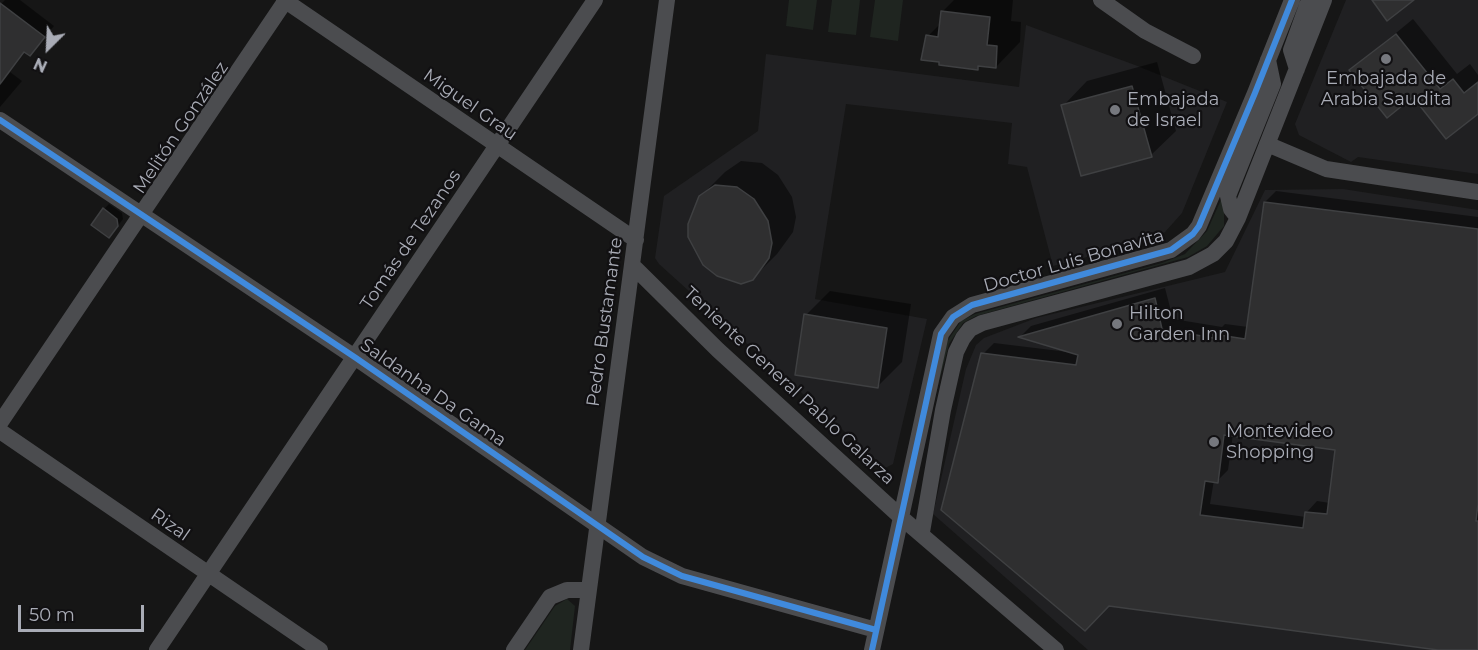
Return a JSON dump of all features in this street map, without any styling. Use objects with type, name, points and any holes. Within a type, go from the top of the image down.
[{"type":"street","name":"Miguel Grau","points":[[285,0],[636,240]]},
{"type":"street","name":"Melitón González","points":[[0,423],[285,0]]},
{"type":"street","name":"Tomás de Tezanos","points":[[157,650],[356,358],[595,0]]},
{"type":"street","name":"Pedro Bustamante","points":[[581,650],[667,0]]},
{"type":"street","points":[[1101,0],[1144,31],[1193,56]]},
{"type":"street","name":"Doctor Luis Bonavita","points":[[872,650],[903,519],[933,358],[941,334],[953,317],[972,305],[1172,250],[1187,239],[1199,226],[1292,0]]},
{"type":"street","points":[[1297,69],[1291,50],[1309,0]]},
{"type":"street","name":"Doctor Luis Bonavita","points":[[921,532],[956,352],[970,329],[982,323],[1189,267],[1213,254],[1226,241],[1238,218],[1324,0]]},
{"type":"street","points":[[1238,218],[1231,209],[1228,196],[1273,84],[1268,60]]},
{"type":"street","name":"Saldanha Da Gama","points":[[0,120],[356,358],[643,557],[682,576],[876,630]]},
{"type":"street","points":[[1267,144],[1326,169],[1478,192]]},
{"type":"street","name":"Teniente General Pablo Galarza","points":[[633,266],[718,350],[903,519],[921,532],[1056,650]]},
{"type":"street","name":"Rizal","points":[[0,431],[320,650]]},
{"type":"street","points":[[514,650],[550,597],[567,590],[589,590]]},
{"type":"shaded area","points":[[789,0],[817,0],[813,30],[786,26]]},
{"type":"shaded area","points":[[832,0],[860,0],[856,35],[828,32]]},
{"type":"shaded area","points":[[875,0],[903,0],[898,41],[870,37]]},
{"type":"shaded area","points":[[1346,0],[1478,0],[1478,174],[1358,157],[1351,162],[1299,135],[1295,124]]},
{"type":"shaded area","points":[[1026,25],[1227,102],[1182,213],[1165,232],[1154,239],[1053,266],[1027,167],[1008,164],[1012,123],[846,104],[815,299],[927,319],[893,464],[885,468],[659,264],[655,258],[664,196],[758,131],[766,54],[1019,87]]},
{"type":"shaded area","name":"Montevideo Shopping","points":[[1343,189],[1478,210],[1478,650],[1088,650],[933,514],[966,369],[976,345],[984,338],[1036,318],[1225,272],[1265,190]]},
{"type":"shaded area","points":[[1224,193],[1224,226],[1207,246],[1188,257],[976,316],[963,323],[949,344],[934,401],[946,343],[961,321],[975,314],[1162,263],[1185,254],[1207,231]]},
{"type":"shaded area","points":[[567,599],[575,606],[570,650],[525,650],[555,606]]},
{"type":"building","points":[[1372,0],[1414,0],[1387,21]]},
{"type":"building","points":[[0,3],[45,37],[30,56],[24,52],[0,84]]},
{"type":"building","points":[[941,11],[990,17],[987,45],[997,46],[996,68],[978,66],[978,70],[939,65],[939,62],[921,60],[926,35],[938,37]]},
{"type":"building","points":[[1396,34],[1440,89],[1453,79],[1464,93],[1478,82],[1478,114],[1446,139],[1413,97],[1387,118],[1349,70]]},
{"type":"building","points":[[1132,86],[1152,157],[1081,176],[1061,105]]},
{"type":"building","points":[[715,185],[737,187],[754,199],[768,221],[772,243],[769,258],[753,280],[741,284],[717,276],[703,265],[688,237],[688,224],[699,196]]},
{"type":"building","name":"Montevideo Shopping","points":[[1264,202],[1478,229],[1478,504],[1476,521],[1478,521],[1478,650],[1438,650],[1109,606],[1085,631],[941,510],[981,353],[1076,365],[1078,355],[1018,337],[1155,298],[1162,329],[1213,338],[1213,334],[1245,339]],"holes":[[[1224,435],[1335,450],[1327,514],[1305,512],[1303,528],[1200,515],[1205,481],[1218,483]]]},
{"type":"building","points":[[103,208],[117,219],[118,226],[109,238],[91,225]]},
{"type":"building","points":[[804,314],[887,328],[878,388],[795,375]]},
{"type":"cycle path","points":[[872,650],[941,334],[953,317],[972,305],[1171,250],[1193,234],[1199,226],[1292,0]]},
{"type":"cycle path","points":[[0,120],[356,358],[643,557],[682,576],[876,630]]},
{"type":"place","name":"Embajada de Arabia Saudita","points":[[1386,59]]},
{"type":"place","name":"Embajada de Israel","points":[[1115,110]]},
{"type":"place","name":"Hilton Garden Inn","points":[[1117,324]]},
{"type":"place","name":"Montevideo Shopping","points":[[1214,442]]}]
